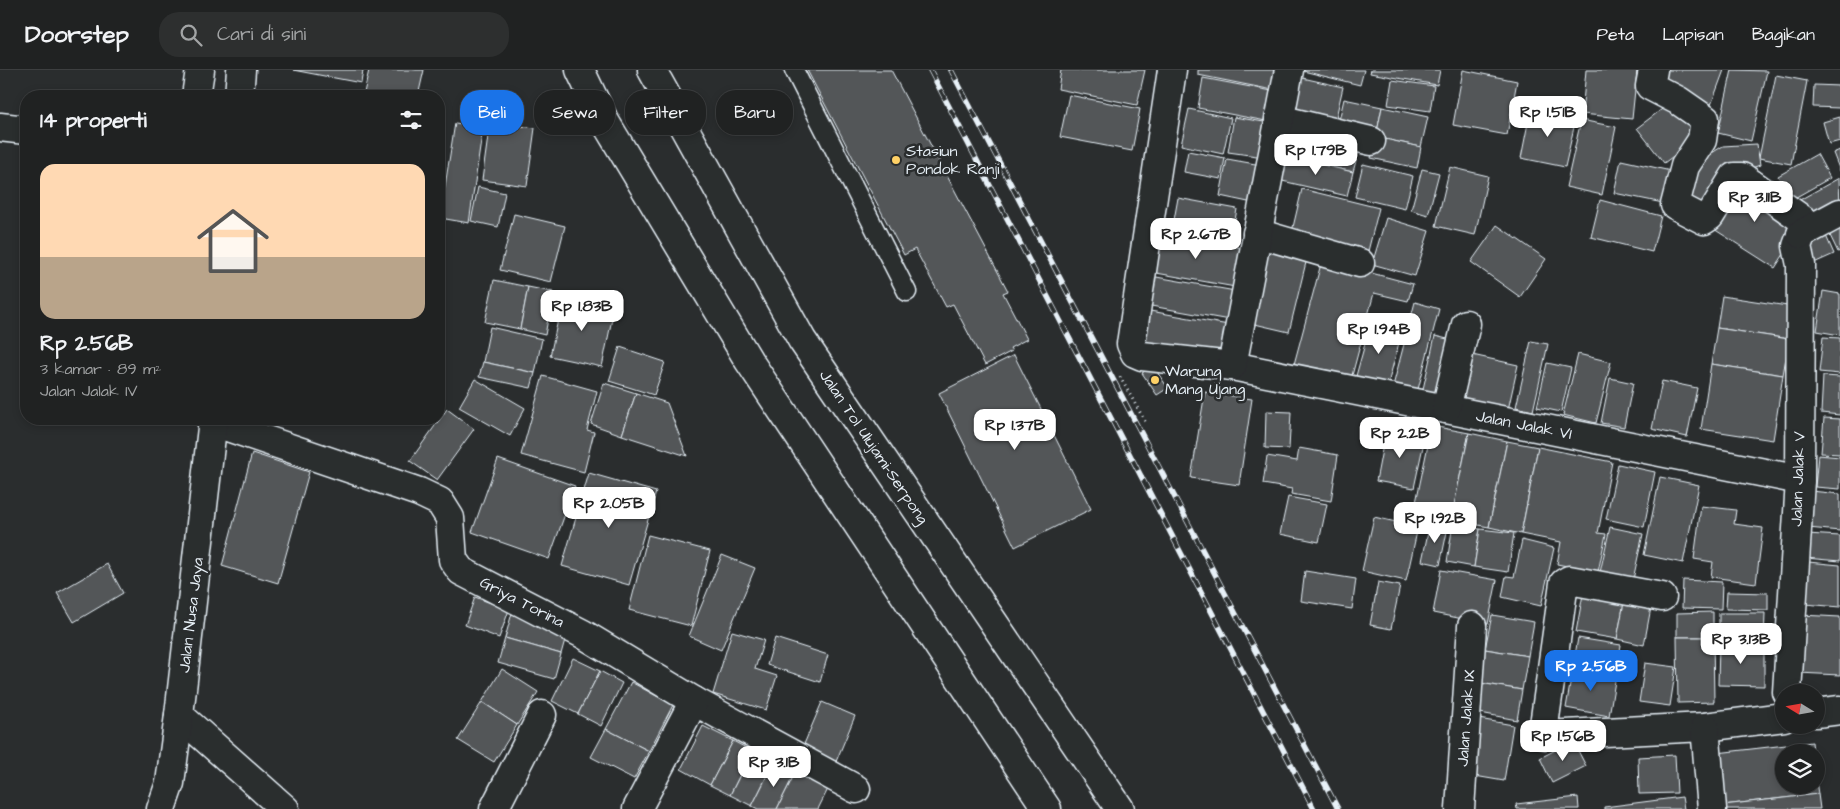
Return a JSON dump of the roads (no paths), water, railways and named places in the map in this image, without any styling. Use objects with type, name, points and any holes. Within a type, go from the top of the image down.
[{"type":"main road","points":[[197,90],[200,70]]},
{"type":"main road","points":[[239,90],[241,70]]},
{"type":"main road","points":[[580,70],[604,120],[749,361],[1047,809]]},
{"type":"main road","name":"Jalan Tol Ulujami–Serpong","points":[[652,70],[802,340],[1120,809]]},
{"type":"main road","name":"Jalan Jalak VI","points":[[1172,70],[1131,344],[1132,349],[1142,356],[1232,366],[1800,480]]},
{"type":"main road","points":[[1232,366],[1289,70]]},
{"type":"main road","name":"Jalan Jalak V","points":[[1653,70],[1650,86],[1679,101],[1705,119],[1702,140],[1685,166],[1675,205],[1704,220],[1710,216],[1734,177],[1742,177],[1806,222],[1797,246],[1801,265],[1800,480],[1787,684]]},
{"type":"main road","points":[[1279,119],[1371,141]]},
{"type":"main road","points":[[0,127],[20,129]]},
{"type":"main road","points":[[1801,234],[1840,212]]},
{"type":"main road","points":[[1257,233],[1360,262]]},
{"type":"main road","points":[[1446,409],[1466,324]]},
{"type":"main road","name":"Jalan Nusa Jaya","points":[[161,809],[170,783],[212,425]]},
{"type":"main road","name":"Griya Torina","points":[[227,425],[419,492],[440,502],[450,518],[453,560],[461,571],[583,634],[694,701],[856,790]]},
{"type":"main road","points":[[1662,597],[1569,580],[1564,583],[1543,732],[1549,736],[1706,727],[1775,718]]},
{"type":"main road","name":"Jalan Jalak IX","points":[[1460,809],[1472,626]]},
{"type":"main road","points":[[637,809],[694,701]]},
{"type":"main road","points":[[1825,712],[1840,710]]},
{"type":"main road","points":[[179,714],[285,809]]},
{"type":"main road","points":[[494,809],[542,715]]},
{"type":"main road","points":[[1706,727],[1712,809]]},
{"type":"lane","points":[[794,70],[907,292]]},
{"type":"railway","points":[[930,70],[1314,809]]},
{"type":"railway","points":[[951,70],[1338,809]]},
{"type":"place","name":"Stasiun Pondok Ranji","points":[[896,160]]},
{"type":"place","name":"Warung Mang Ujang","points":[[1155,380]]}]
